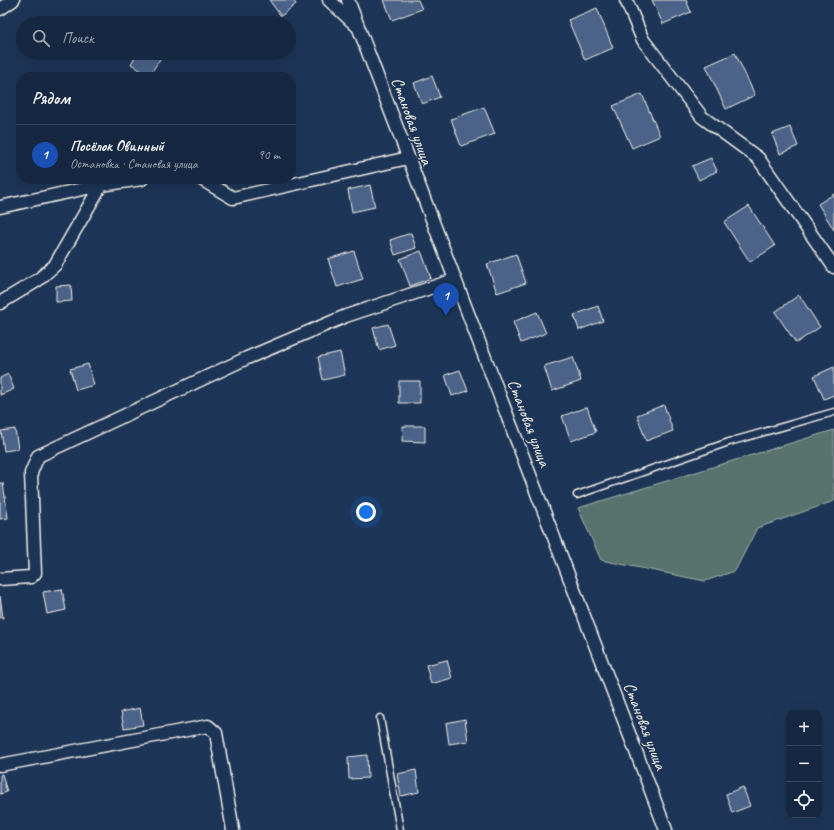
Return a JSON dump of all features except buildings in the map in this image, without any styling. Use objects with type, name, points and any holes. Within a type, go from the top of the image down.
[{"type":"street","points":[[0,9],[13,0]]},
{"type":"street","points":[[329,0],[360,29]]},
{"type":"street","name":"Становая улица","points":[[348,0],[454,280],[578,595],[666,830]]},
{"type":"street","points":[[626,0],[643,40],[702,117],[758,158],[834,267]]},
{"type":"street","points":[[296,184],[408,158]]},
{"type":"street","points":[[0,207],[101,184]]},
{"type":"street","points":[[0,303],[38,280],[55,265],[101,184]]},
{"type":"street","points":[[209,184],[233,198],[294,184]]},
{"type":"street","points":[[0,579],[31,577],[35,573],[31,474],[38,456],[247,358],[346,316],[454,280]]},
{"type":"street","points":[[0,765],[208,726],[216,733],[233,830]]},
{"type":"lane","points":[[577,495],[729,442],[834,412]]},
{"type":"lane","points":[[380,718],[400,830]]},
{"type":"green space","points":[[834,430],[834,501],[757,528],[735,571],[705,581],[601,560],[578,508]]},
{"type":"place","name":"Посёлок Овинный","points":[[446,316]]}]
